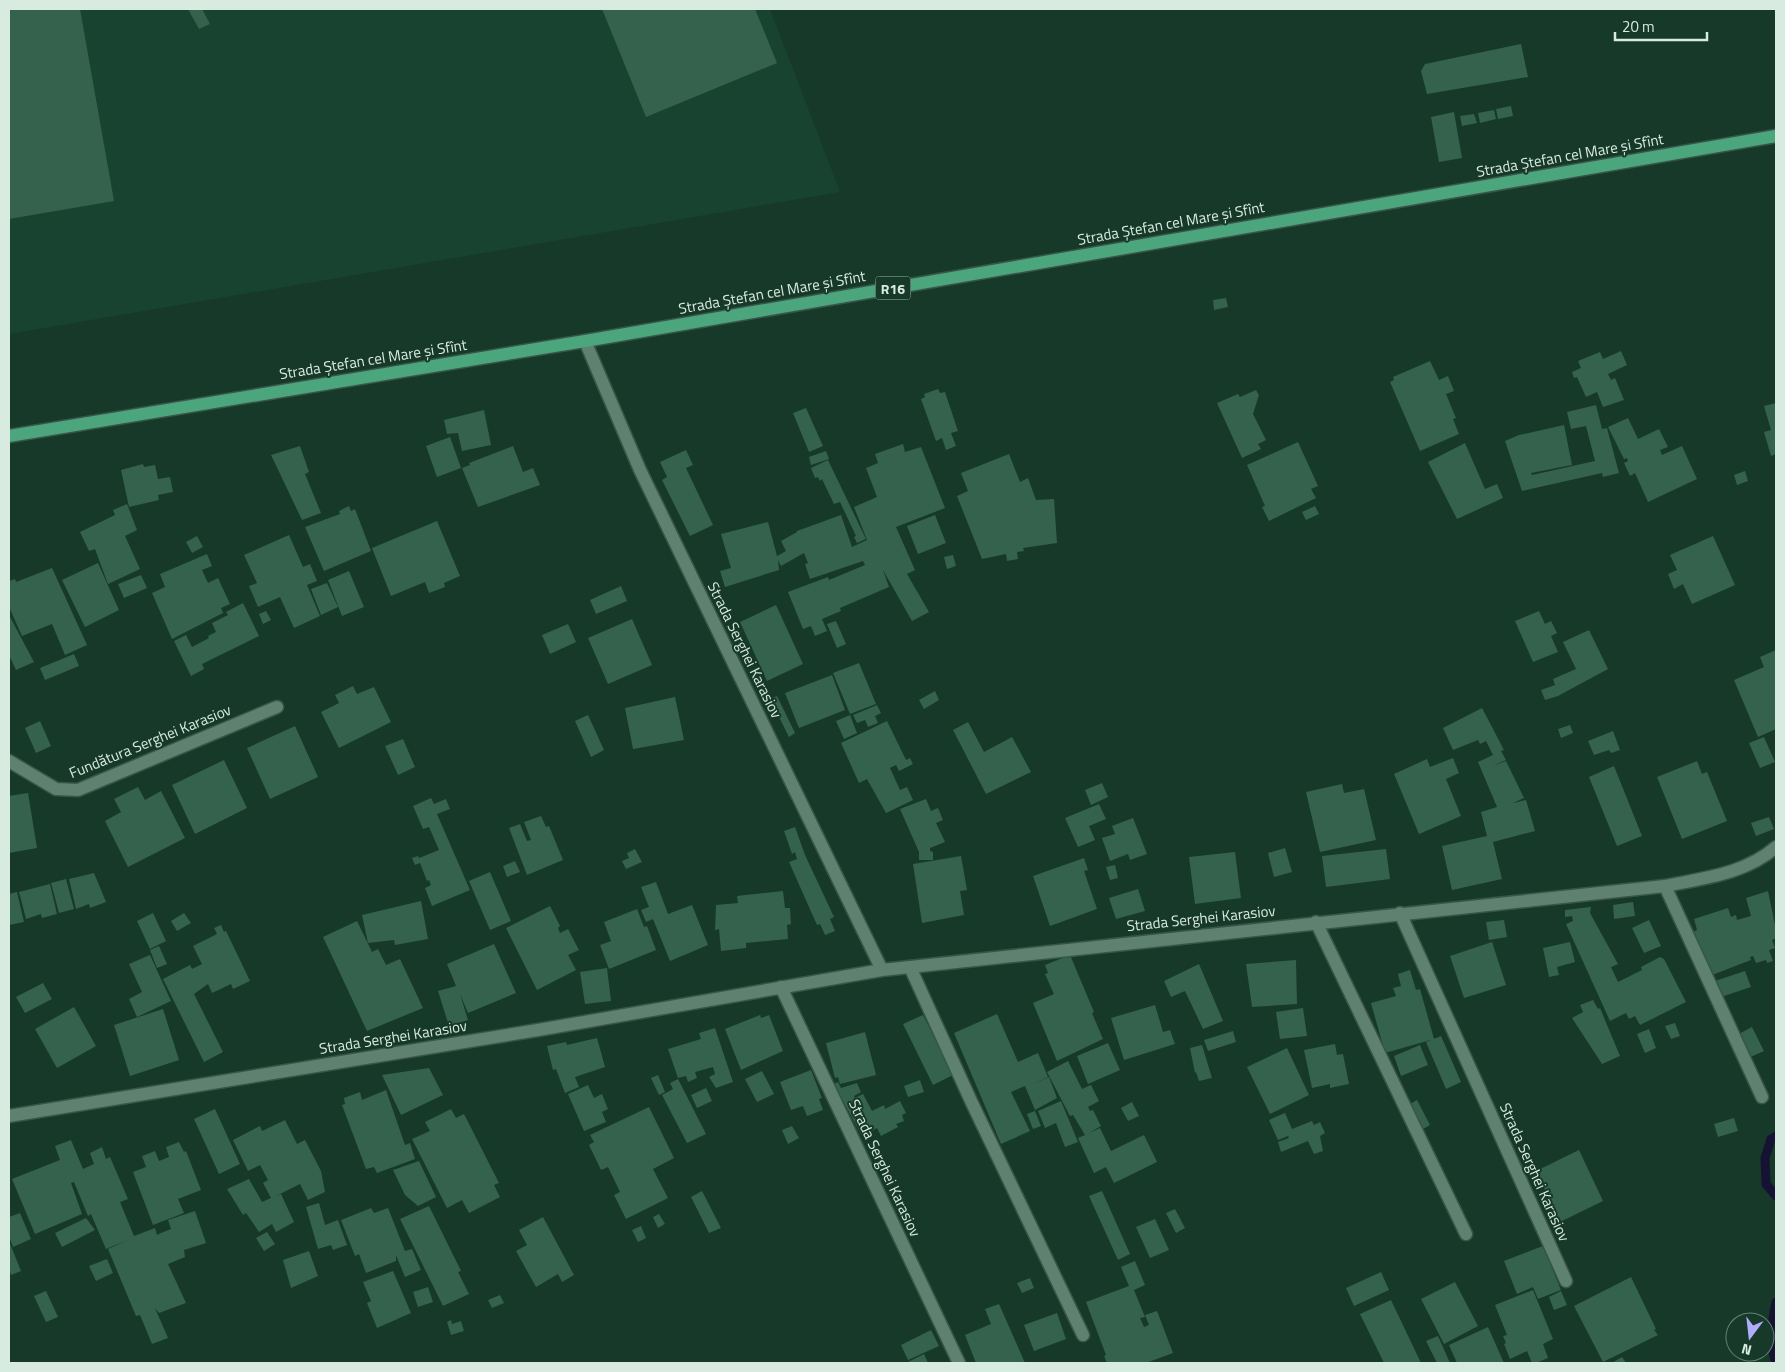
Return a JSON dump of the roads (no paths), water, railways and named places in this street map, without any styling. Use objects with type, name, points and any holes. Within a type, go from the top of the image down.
[{"type":"main road","name":"Strada Ștefan cel Mare și Sfînt","points":[[9,436],[585,341],[1776,136]]},
{"type":"street","name":"Strada Serghei Karasiov","points":[[585,341],[640,470],[882,970]]},
{"type":"street","name":"Fundătura Serghei Karasiov","points":[[9,761],[56,789],[78,790],[278,707]]},
{"type":"street","name":"Strada Serghei Karasiov","points":[[9,1116],[548,1028],[882,970],[1665,886],[1719,876],[1745,867],[1776,847]]},
{"type":"street","points":[[1665,886],[1762,1097]]},
{"type":"street","name":"Strada Serghei Karasiov","points":[[1400,914],[1566,1280]]},
{"type":"street","points":[[1316,922],[1466,1234]]},
{"type":"street","points":[[910,967],[970,1101],[1083,1334]]},
{"type":"street","name":"Strada Serghei Karasiov","points":[[781,987],[959,1363]]},
{"type":"waterway","points":[[1776,1136],[1771,1139],[1765,1158],[1766,1184],[1776,1196]]},
{"type":"waterway","points":[[1776,1302],[1772,1325],[1772,1340],[1776,1363]]}]
